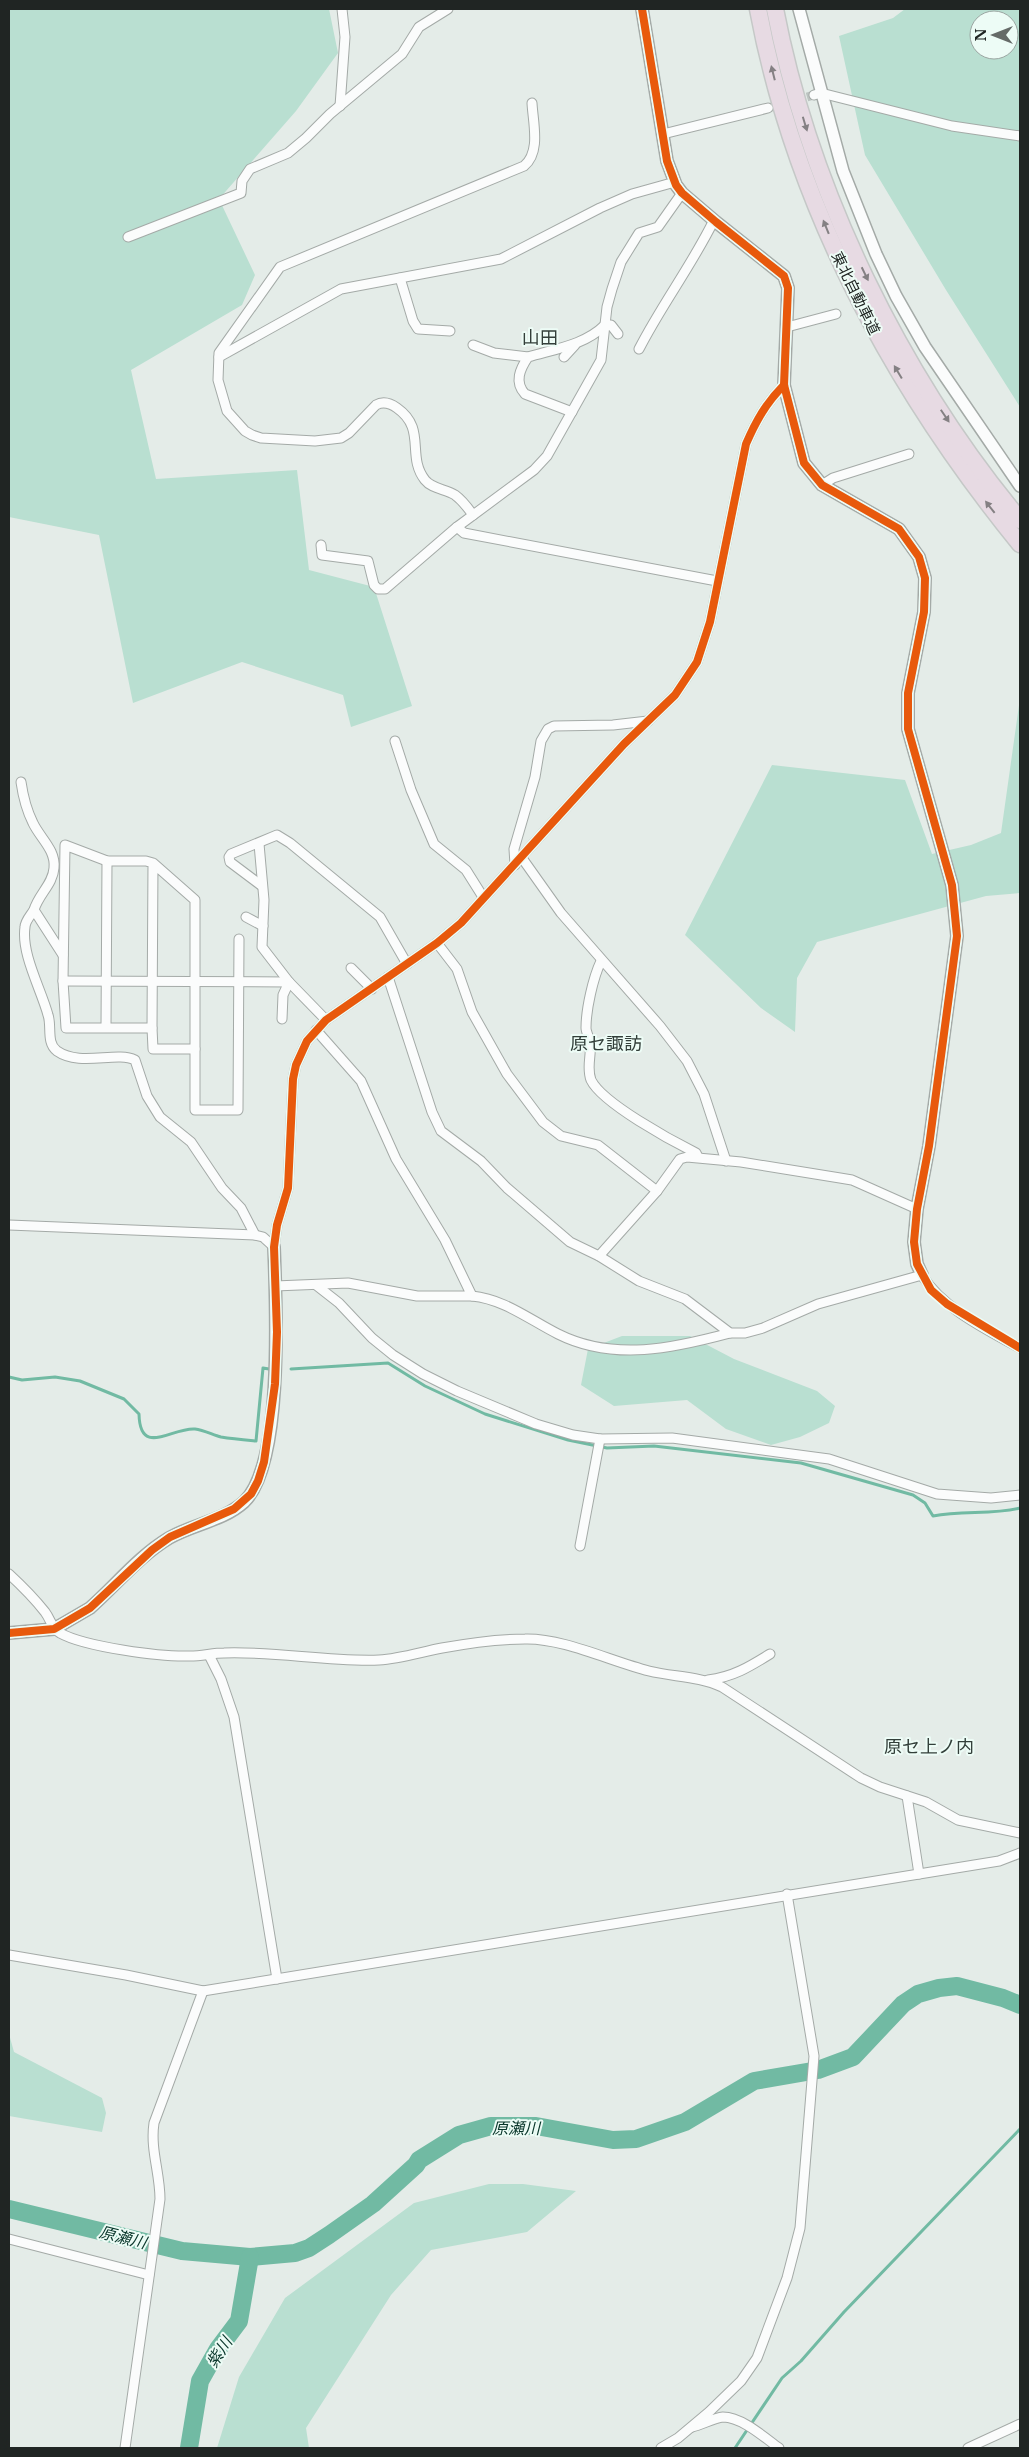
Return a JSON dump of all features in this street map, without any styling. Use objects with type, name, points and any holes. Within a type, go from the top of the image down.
[{"type":"highway","name":"東北自動車道","points":[[758,9],[774,77],[809,187],[834,248],[867,317],[927,419],[966,476],[1020,544]]},
{"type":"highway","name":"東北自動車道","points":[[775,9],[790,74],[824,184],[849,242],[908,359],[942,412],[1020,520]]},
{"type":"street","points":[[340,106],[345,37],[342,9]]},
{"type":"street","points":[[128,237],[241,193],[242,181],[250,169],[288,153],[402,54],[419,27],[448,9]]},
{"type":"street","points":[[642,9],[667,161],[675,182],[682,192],[714,220],[784,276],[788,288],[784,385],[804,463],[822,485],[899,529],[919,557],[925,578],[924,612],[908,693],[908,729],[952,885],[957,936],[929,1146],[917,1209],[914,1242],[917,1264],[931,1290],[947,1304],[1020,1348]]},
{"type":"street","points":[[799,9],[817,94],[843,171],[876,254],[896,296],[925,347],[1020,486]]},
{"type":"street","points":[[817,94],[952,126],[1020,136]]},
{"type":"street","points":[[473,516],[454,494],[427,483],[423,478],[417,461],[413,426],[409,418],[393,405],[380,403],[376,405],[350,433],[341,438],[315,441],[261,438],[244,431],[227,411],[218,380],[219,353],[280,267],[524,166],[530,161],[534,150],[532,104]]},
{"type":"street","points":[[663,134],[768,108]]},
{"type":"street","points":[[219,357],[332,293],[501,259],[600,208],[632,194],[675,182]]},
{"type":"street","points":[[321,545],[322,555],[368,561],[374,585],[378,589],[384,589],[457,527],[534,470],[547,456],[601,360],[607,307],[621,262],[639,233],[658,227],[682,192]]},
{"type":"street","points":[[639,349],[656,316],[700,248],[714,220]]},
{"type":"street","points":[[400,278],[413,321],[418,329],[450,331]]},
{"type":"street","points":[[787,327],[836,314]]},
{"type":"street","points":[[473,345],[494,353],[528,357],[577,343],[597,333],[605,325],[611,325],[618,334]]},
{"type":"street","points":[[564,356],[577,343]]},
{"type":"street","points":[[528,357],[518,378],[519,388],[525,394],[572,412]]},
{"type":"street","points":[[9,1633],[54,1629],[90,1608],[142,1558],[170,1538],[234,1509],[251,1494],[264,1462],[275,1384],[276,1286],[274,1247],[277,1225],[288,1188],[293,1079],[305,1046],[326,1020],[437,943],[461,922],[522,858],[598,772],[675,695],[697,662],[710,622],[746,444],[756,420],[769,400],[784,385]]},
{"type":"street","points":[[822,485],[834,478],[909,454]]},
{"type":"street","points":[[457,527],[464,533],[717,581]]},
{"type":"street","points":[[515,865],[514,849],[535,777],[541,741],[548,729],[554,726],[613,726],[648,721]]},
{"type":"street","points":[[395,741],[411,790],[434,844],[466,870],[483,897]]},
{"type":"street","points":[[21,782],[33,823],[53,855],[54,869],[34,910],[24,925],[34,978],[49,1018],[52,1046],[57,1051],[93,1060],[122,1056],[135,1060],[147,1096],[160,1117],[191,1142],[222,1188],[241,1208],[255,1236]]},
{"type":"street","points":[[262,886],[230,862],[229,857],[231,854],[277,835],[290,843],[380,917],[407,964]]},
{"type":"street","points":[[259,844],[264,900],[262,946],[289,982],[326,1020]]},
{"type":"street","points":[[152,1028],[66,1028],[63,981],[65,845],[107,861],[146,860],[153,863],[195,900],[195,1110],[238,1110],[239,939]]},
{"type":"street","points":[[522,858],[560,913],[660,1026],[688,1061],[704,1094],[726,1161]]},
{"type":"street","points":[[106,1027],[107,861]]},
{"type":"street","points":[[153,863],[153,1049],[195,1049]]},
{"type":"street","points":[[34,910],[63,956]]},
{"type":"street","points":[[246,917],[263,926]]},
{"type":"street","points":[[437,943],[457,970],[472,1012],[507,1074],[543,1122],[561,1136],[598,1145],[656,1191]]},
{"type":"street","points":[[601,961],[595,974],[586,1028],[591,1051],[588,1068],[591,1079],[599,1091],[616,1104],[676,1143],[696,1153],[698,1157]]},
{"type":"street","points":[[351,968],[372,989]]},
{"type":"street","points":[[388,977],[432,1112],[441,1131],[480,1160],[507,1188],[570,1242],[600,1256],[639,1281],[684,1299],[730,1333]]},
{"type":"street","points":[[63,981],[289,982]]},
{"type":"street","points":[[282,1019],[283,995],[289,982]]},
{"type":"street","points":[[316,1030],[361,1080],[396,1159],[445,1240],[472,1296]]},
{"type":"street","points":[[600,1256],[656,1191],[680,1159],[698,1157],[852,1180],[917,1209]]},
{"type":"street","points":[[9,1225],[255,1236],[263,1237],[274,1247]]},
{"type":"street","points":[[276,1286],[316,1285],[329,1282],[348,1283],[417,1296],[472,1296],[488,1298],[560,1335],[604,1349],[660,1349],[730,1333],[745,1333],[763,1328],[818,1304],[922,1275]]},
{"type":"street","points":[[316,1285],[339,1303],[372,1338],[393,1355],[423,1374],[498,1409],[536,1424],[599,1444],[680,1439],[829,1459],[937,1494],[991,1498],[1020,1495]]},
{"type":"street","points":[[580,1546],[599,1444]]},
{"type":"street","points":[[9,1574],[47,1614],[54,1629],[69,1637],[116,1648],[167,1655],[210,1655],[223,1653],[379,1660],[448,1647],[505,1640],[535,1639],[571,1646],[606,1659],[649,1671],[708,1680],[725,1678],[741,1672],[770,1654]]},
{"type":"street","points":[[210,1655],[234,1717],[277,1979]]},
{"type":"street","points":[[708,1680],[722,1687],[861,1778],[880,1787],[926,1802],[958,1820],[1020,1832]]},
{"type":"street","points":[[907,1796],[919,1874]]},
{"type":"street","points":[[9,1955],[126,1975],[203,1991],[787,1894],[919,1874],[999,1860],[1020,1853]]},
{"type":"street","points":[[661,2448],[690,2427],[741,2380],[757,2358],[787,2278],[800,2228],[814,2056],[787,1894]]},
{"type":"street","points":[[125,2448],[156,2230],[160,2183],[152,2145],[154,2123],[203,1991]]},
{"type":"street","points":[[9,2239],[150,2273]]},
{"type":"street","points":[[690,2427],[721,2417],[734,2420],[760,2434],[779,2448]]},
{"type":"street","points":[[968,2448],[1020,2424]]},
{"type":"green space","points":[[9,9],[329,9],[338,53],[296,111],[219,199],[255,275],[242,305],[131,370],[156,479],[297,470],[309,570],[374,587],[412,706],[351,727],[343,695],[242,662],[133,703],[99,535],[9,517]]},
{"type":"green space","points":[[905,9],[1020,9],[1020,407],[946,290],[865,155],[839,36],[893,18]]},
{"type":"green space","points":[[1020,698],[1020,893],[986,896],[817,942],[797,978],[795,1032],[761,1008],[685,935],[772,765],[905,780],[932,854],[971,845],[1001,833]]},
{"type":"green space","points":[[622,1336],[690,1336],[734,1359],[817,1391],[835,1406],[829,1423],[800,1437],[771,1445],[726,1429],[687,1400],[614,1406],[581,1385],[588,1349]]},
{"type":"green space","points":[[9,2034],[14,2052],[102,2098],[106,2113],[102,2132],[9,2116]]},
{"type":"green space","points":[[489,2184],[523,2184],[576,2191],[527,2232],[431,2250],[391,2295],[306,2428],[309,2448],[217,2448],[239,2377],[285,2298],[414,2203]]},
{"type":"waterway","points":[[291,1369],[388,1363],[425,1386],[485,1414],[568,1440],[607,1448],[654,1446],[801,1463],[913,1495],[925,1503],[933,1516],[1020,1508]]},
{"type":"waterway","points":[[9,1377],[22,1380],[55,1377],[80,1381],[124,1399],[139,1414],[141,1427],[145,1435],[151,1438],[195,1429],[221,1437],[256,1441],[263,1368],[269,1369]]},
{"type":"waterway","name":"原瀬川","points":[[9,2209],[182,2251],[250,2257],[295,2253],[309,2248],[373,2204],[416,2165],[419,2160],[459,2135],[491,2126],[536,2126],[613,2140],[636,2139],[685,2122],[754,2081],[818,2070],[853,2057],[903,2004],[918,1994],[939,1988],[957,1986],[1003,1998],[1020,2005]]},
{"type":"waterway","points":[[735,2448],[782,2378],[801,2361],[844,2312],[1020,2129]]},
{"type":"waterway","name":"紫川","points":[[189,2448],[200,2381],[218,2349],[239,2321],[250,2257]]},
{"type":"tunnel","points":[[768,108],[814,95]]},
{"type":"cycle path","points":[[642,9],[667,161],[676,185],[682,193],[716,222],[784,276],[788,288],[784,385],[804,463],[822,485],[899,529],[919,557],[925,578],[924,612],[908,693],[908,729],[952,885],[957,936],[929,1146],[917,1209],[914,1242],[917,1264],[931,1290],[947,1304],[1020,1348]]},
{"type":"cycle path","points":[[9,1633],[54,1629],[90,1608],[152,1550],[170,1537],[234,1509],[251,1494],[258,1481],[264,1462],[275,1384],[277,1332],[274,1247],[277,1225],[288,1188],[293,1079],[296,1065],[307,1041],[326,1020],[437,943],[461,923],[624,744],[675,695],[697,662],[710,622],[746,444],[762,413],[784,385]]},
{"type":"district","name":"山田","points":[[540,338]]},
{"type":"district","name":"原セ諏訪","points":[[606,1044]]},
{"type":"district","name":"原セ上ノ内","points":[[929,1747]]}]
